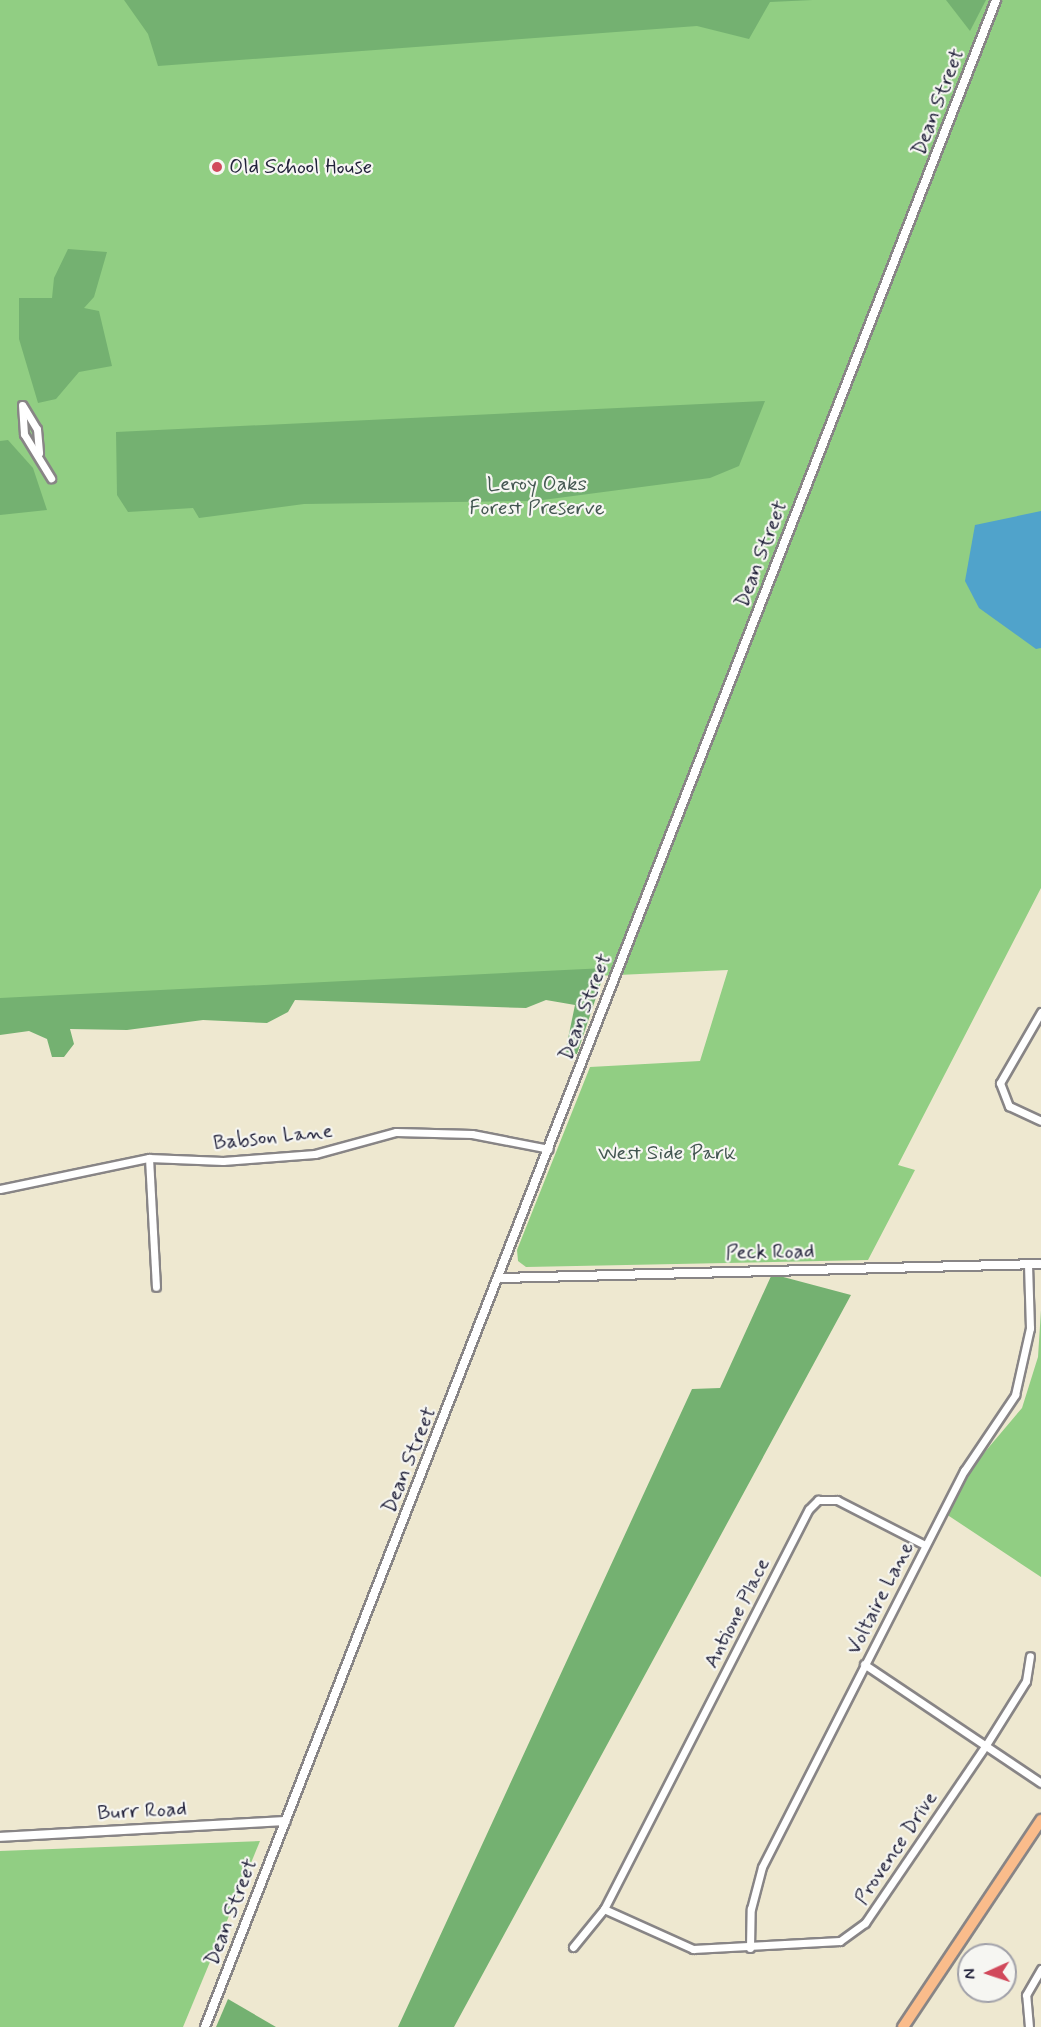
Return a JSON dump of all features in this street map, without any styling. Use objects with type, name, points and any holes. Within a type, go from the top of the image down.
[{"type":"main road","points":[[903,2027],[1041,1820]]},
{"type":"street","name":"Dean Street","points":[[205,2027],[501,1278],[549,1149],[996,0]]},
{"type":"street","points":[[39,453],[37,429],[22,405],[24,434],[39,453],[51,478]]},
{"type":"street","points":[[1041,1012],[1000,1083],[1009,1106],[1041,1121]]},
{"type":"street","name":"Babson Lane","points":[[0,1189],[149,1158],[223,1161],[315,1154],[396,1132],[472,1134],[549,1149]]},
{"type":"street","points":[[149,1158],[156,1287]]},
{"type":"street","name":"Voltaire Lane","points":[[750,1948],[751,1909],[762,1868],[964,1471],[1015,1395],[1030,1328],[1028,1264]]},
{"type":"street","name":"Peck Road","points":[[501,1278],[1041,1264]]},
{"type":"street","name":"Antione Place","points":[[573,1947],[604,1909],[809,1509],[818,1500],[837,1500],[925,1545]]},
{"type":"street","name":"Provence Drive","points":[[604,1909],[675,1945],[750,1948],[840,1941],[865,1923],[986,1745],[1026,1681],[1030,1656]]},
{"type":"street","points":[[864,1664],[1041,1783]]},
{"type":"street","name":"Burr Road","points":[[0,1837],[286,1821]]},
{"type":"street","points":[[1029,2027],[1026,1995],[1041,1969]]},
{"type":"green space","name":"Leroy Oaks Forest Preserve","points":[[0,0],[1041,0],[1041,888],[898,1165],[915,1170],[868,1260],[526,1267],[518,1261],[517,1250],[590,1067],[700,1061],[728,970],[0,1003]]},
{"type":"green space","points":[[124,0],[813,0],[770,2],[749,39],[697,26],[158,66],[148,34]]},
{"type":"green space","points":[[946,0],[986,0],[970,31]]},
{"type":"green space","points":[[68,249],[107,252],[94,297],[84,308],[99,311],[112,366],[79,372],[56,399],[38,403],[19,339],[19,298],[52,298],[54,278]]},
{"type":"green space","points":[[765,401],[739,466],[710,478],[535,501],[304,504],[199,518],[193,508],[128,512],[117,495],[116,432]]},
{"type":"green space","points":[[8,440],[33,468],[47,510],[0,515],[0,441]]},
{"type":"green space","points":[[606,968],[577,1054],[565,1053],[575,1005],[546,1000],[526,1008],[295,1000],[288,1012],[267,1023],[203,1020],[127,1030],[70,1029],[74,1044],[64,1057],[52,1057],[47,1039],[29,1031],[0,1035],[0,998]]},
{"type":"green space","points":[[772,1274],[851,1295],[454,2027],[398,2027],[692,1389],[720,1388]]},
{"type":"green space","points":[[1041,1310],[1041,1577],[946,1514],[967,1473],[1022,1408],[1038,1357]]},
{"type":"green space","points":[[260,1841],[183,2027],[0,2027],[0,1851]]},
{"type":"green space","points":[[228,1999],[276,2027],[216,2027]]},
{"type":"water","points":[[1041,511],[1041,648],[1036,649],[979,608],[965,581],[975,525]]},
{"type":"place","name":"Old School House","points":[[217,167]]},
{"type":"park label","name":"West Side Park","points":[[667,1153]]}]
